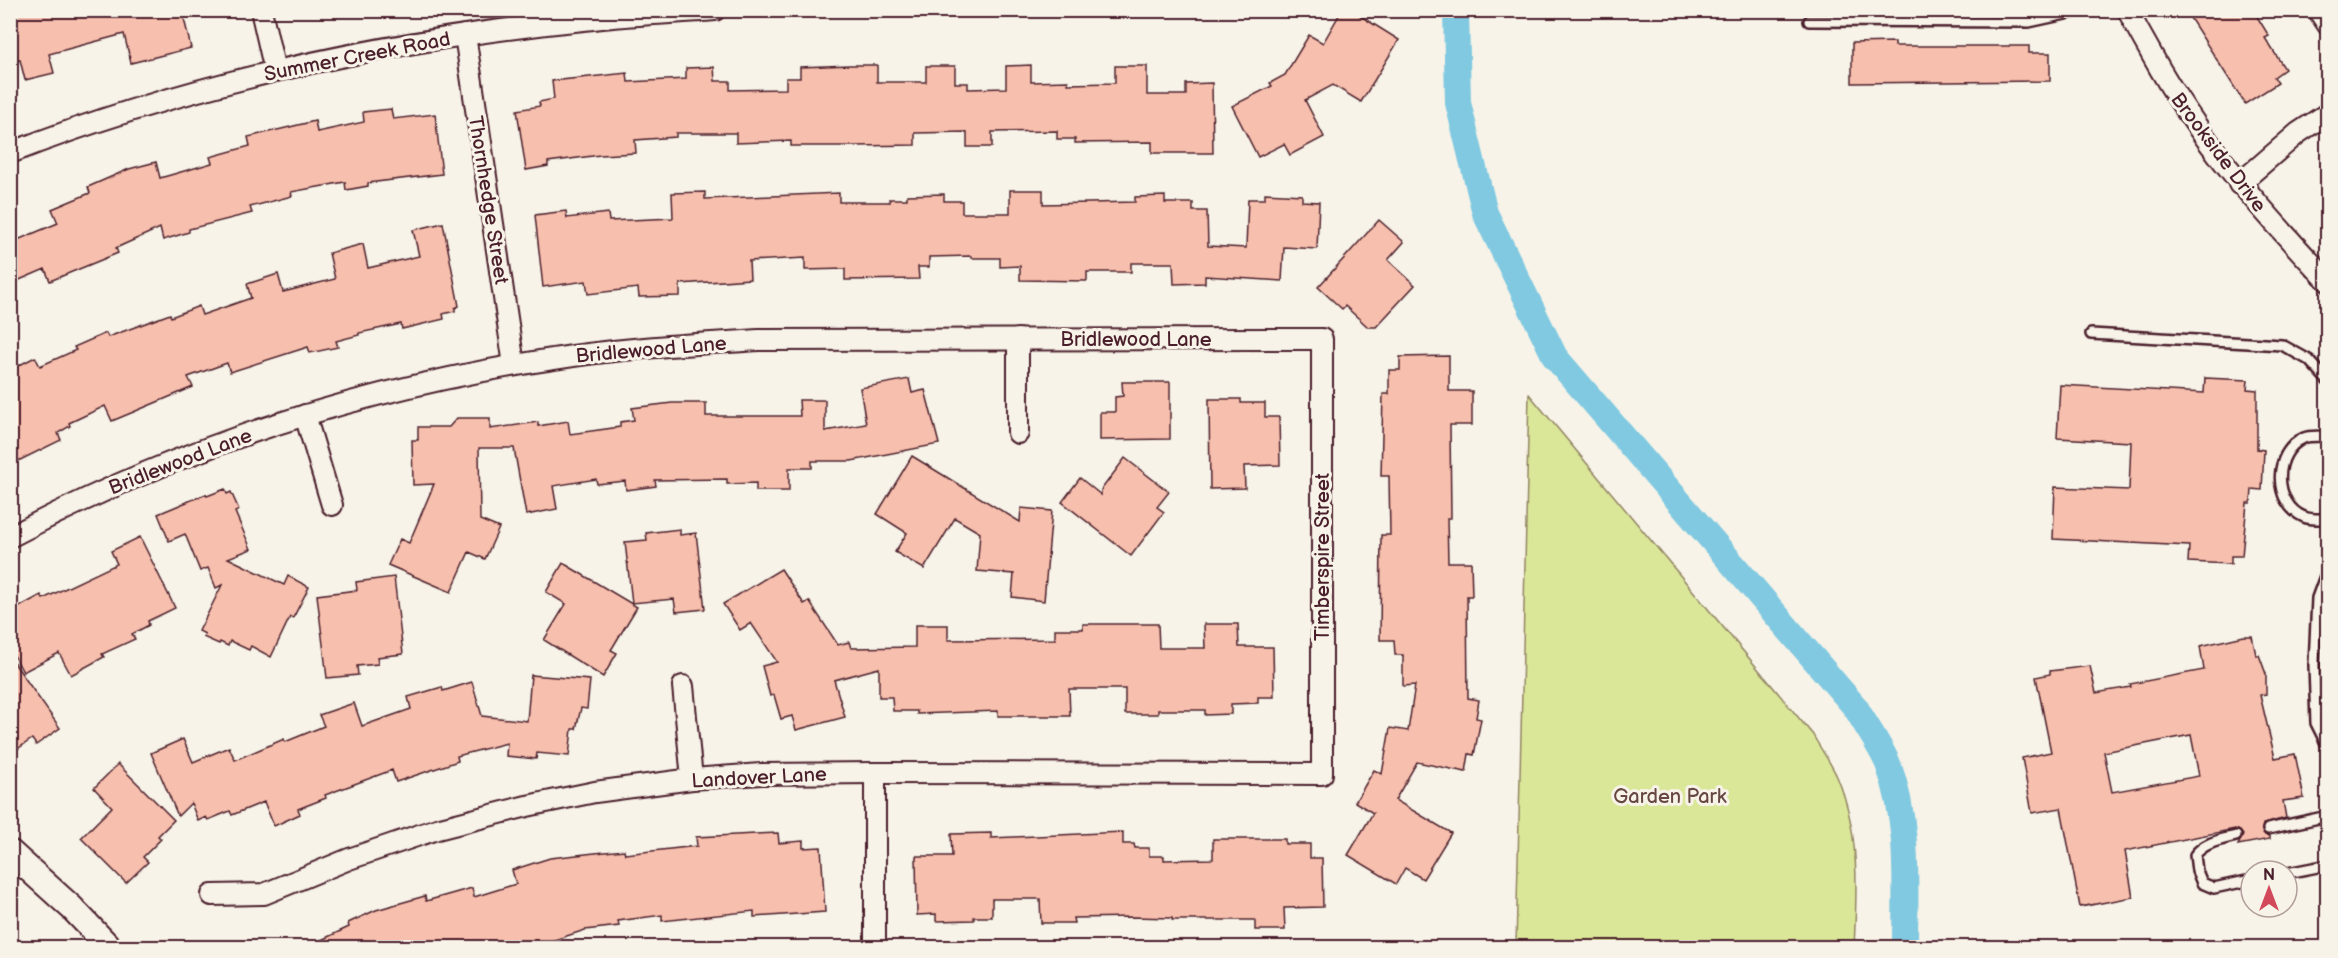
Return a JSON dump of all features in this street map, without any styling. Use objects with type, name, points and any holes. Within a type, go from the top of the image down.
[{"type":"street","points":[[261,10],[275,71]]},
{"type":"street","name":"Summer Creek Road","points":[[10,153],[68,130],[179,96],[275,71],[356,54],[465,35],[603,18],[715,10]]},
{"type":"street","name":"Brookside Drive","points":[[2128,10],[2168,83],[2211,147],[2239,184],[2328,282]]},
{"type":"street","points":[[2318,10],[2328,25]]},
{"type":"street","name":"Thornhedge Street","points":[[465,35],[514,365]]},
{"type":"street","points":[[2239,184],[2298,132],[2328,113]]},
{"type":"street","points":[[1018,339],[1018,433]]},
{"type":"street","name":"Bridlewood Lane","points":[[10,537],[69,506],[225,441],[305,415],[423,384],[514,365],[667,345],[759,340],[1322,339]]},
{"type":"street","name":"Timberspire Street","points":[[1322,339],[1322,774]]},
{"type":"street","points":[[305,415],[332,505]]},
{"type":"street","points":[[683,686],[692,779]]},
{"type":"street","points":[[875,773],[875,948]]},
{"type":"street","name":"Landover Lane","points":[[212,895],[264,894],[349,859],[437,829],[527,806],[595,792],[692,779],[761,774],[875,773],[1322,774]]},
{"type":"street","points":[[10,852],[72,908],[110,948]]},
{"type":"lane","points":[[1809,21],[2029,22],[2084,10]]},
{"type":"lane","points":[[2091,334],[2282,345],[2309,360],[2328,381]]},
{"type":"lane","points":[[2328,436],[2305,438],[2288,451],[2279,473],[2282,490],[2291,509],[2306,519],[2328,519]]},
{"type":"lane","points":[[2328,568],[2317,598],[2314,665],[2316,723],[2328,747]]},
{"type":"lane","points":[[2268,829],[2328,816]]},
{"type":"lane","points":[[2236,836],[2217,840],[2200,848],[2195,855],[2197,872],[2202,883],[2214,888],[2239,883]]},
{"type":"lane","points":[[2299,871],[2328,865]]},
{"type":"green space","name":"Garden Park","points":[[1529,394],[1813,735],[1830,762],[1845,799],[1854,841],[1856,905],[1854,947],[1827,947],[1815,942],[1806,943],[1814,948],[1516,947]]},
{"type":"building","points":[[10,10],[182,10],[191,48],[131,63],[124,34],[49,54],[54,73],[25,80],[20,60],[10,62]]},
{"type":"building","points":[[1342,10],[1351,10],[1399,40],[1361,102],[1333,85],[1305,100],[1324,137],[1290,155],[1284,144],[1258,157],[1232,106],[1272,86],[1270,83],[1285,75],[1309,35],[1323,43]]},
{"type":"building","points":[[2185,10],[2253,10],[2269,36],[2265,38],[2285,69],[2274,77],[2278,83],[2245,104]]},
{"type":"building","points":[[1895,42],[1895,46],[2029,46],[2029,53],[2050,53],[2050,81],[1852,83],[1852,43]]},
{"type":"building","points":[[877,65],[877,82],[926,82],[926,66],[955,66],[955,83],[968,83],[968,89],[1006,88],[1006,66],[1031,65],[1031,82],[1068,81],[1068,84],[1115,83],[1115,66],[1147,66],[1147,95],[1186,95],[1186,84],[1212,83],[1213,153],[1152,153],[1152,142],[1075,143],[1075,139],[1057,139],[1057,131],[992,132],[992,147],[967,147],[967,132],[915,133],[915,145],[856,146],[791,146],[791,141],[736,143],[736,133],[676,133],[676,137],[635,140],[636,153],[548,162],[548,166],[526,170],[517,110],[540,106],[539,102],[554,99],[552,81],[627,73],[628,82],[686,79],[686,68],[714,67],[715,81],[730,81],[730,90],[786,89],[786,78],[800,78],[800,67]]},
{"type":"building","points":[[391,109],[393,119],[435,114],[442,174],[368,183],[368,186],[346,190],[345,182],[291,192],[292,196],[250,207],[252,213],[189,229],[189,232],[163,240],[160,228],[116,248],[118,253],[50,281],[45,269],[10,284],[10,243],[58,223],[52,209],[90,193],[88,187],[129,169],[156,162],[160,178],[212,163],[210,157],[250,146],[248,137],[315,121],[317,132],[364,122],[363,112]]},
{"type":"building","points":[[1010,190],[1043,190],[1043,204],[1135,202],[1135,197],[1165,196],[1165,203],[1193,203],[1193,211],[1207,211],[1208,246],[1246,248],[1248,199],[1265,199],[1265,193],[1302,195],[1302,201],[1319,202],[1317,249],[1284,247],[1282,281],[1205,276],[1205,283],[1174,284],[1173,263],[1131,263],[1131,272],[1087,272],[1087,281],[1020,280],[1020,266],[1000,267],[1000,258],[971,258],[971,256],[929,257],[929,267],[918,267],[919,279],[845,280],[845,269],[805,270],[805,258],[749,261],[750,279],[680,284],[680,296],[639,297],[638,288],[588,294],[586,281],[543,287],[535,215],[566,211],[567,218],[608,213],[609,221],[673,218],[672,193],[705,192],[705,199],[839,193],[839,202],[890,202],[889,199],[907,199],[907,195],[944,194],[944,201],[962,201],[962,213],[1010,213]]},
{"type":"building","points":[[1379,220],[1404,242],[1388,260],[1415,285],[1376,327],[1368,327],[1345,306],[1342,309],[1318,287]]},
{"type":"building","points":[[443,223],[459,306],[455,308],[455,311],[443,314],[444,319],[402,329],[401,324],[359,333],[359,335],[336,341],[338,347],[310,353],[308,347],[230,372],[227,363],[188,377],[193,387],[112,421],[105,406],[69,423],[70,426],[58,433],[61,440],[10,465],[10,370],[35,357],[40,366],[106,333],[108,337],[199,306],[202,315],[251,298],[247,284],[278,274],[283,292],[335,279],[329,253],[363,244],[368,268],[419,256],[413,230]]},
{"type":"building","points":[[1449,356],[1449,391],[1472,391],[1472,425],[1450,425],[1451,518],[1447,518],[1448,562],[1471,562],[1472,596],[1467,596],[1468,698],[1479,700],[1476,718],[1481,719],[1474,755],[1469,754],[1466,772],[1417,762],[1395,800],[1451,833],[1423,879],[1405,868],[1396,884],[1348,855],[1373,813],[1355,802],[1374,770],[1382,774],[1390,728],[1408,731],[1415,685],[1403,686],[1403,655],[1395,655],[1394,640],[1380,640],[1381,535],[1390,535],[1389,476],[1381,476],[1383,394],[1389,394],[1389,370],[1400,370],[1400,357]]},
{"type":"building","points":[[2205,378],[2248,380],[2247,389],[2257,390],[2257,449],[2264,450],[2262,490],[2252,489],[2251,503],[2247,503],[2242,556],[2231,556],[2231,564],[2188,562],[2189,546],[2053,539],[2055,487],[2129,490],[2131,442],[2057,438],[2060,385],[2204,393]]},
{"type":"building","points":[[909,379],[912,393],[925,390],[939,444],[851,461],[812,461],[812,468],[789,468],[789,491],[756,491],[756,483],[727,484],[727,479],[655,480],[656,486],[626,490],[625,481],[597,484],[596,479],[553,486],[557,509],[526,515],[514,448],[479,448],[480,520],[499,528],[485,559],[469,552],[451,592],[388,565],[400,539],[409,543],[434,484],[413,485],[412,440],[418,440],[418,427],[449,427],[457,418],[490,418],[490,429],[538,422],[538,426],[568,421],[570,434],[620,427],[620,422],[634,420],[632,408],[672,403],[706,403],[706,416],[800,416],[799,400],[825,400],[825,431],[866,424],[860,388]]},
{"type":"building","points":[[1122,382],[1170,382],[1170,439],[1100,440],[1100,412],[1115,412],[1115,397],[1123,396]]},
{"type":"building","points":[[1209,399],[1241,399],[1241,403],[1265,403],[1265,417],[1279,417],[1280,465],[1244,466],[1245,488],[1210,489]]},
{"type":"building","points":[[912,456],[1020,522],[1021,508],[1052,511],[1044,601],[1012,597],[1014,574],[977,571],[980,533],[955,518],[924,569],[895,552],[907,533],[877,514]]},
{"type":"building","points":[[1125,458],[1169,492],[1157,507],[1164,512],[1131,556],[1062,502],[1080,478],[1101,495],[1101,490]]},
{"type":"building","points":[[225,489],[227,494],[231,492],[239,510],[235,512],[251,549],[228,558],[284,585],[288,576],[309,587],[293,618],[290,617],[271,657],[251,646],[249,650],[230,641],[228,646],[203,637],[205,634],[199,631],[222,585],[216,588],[208,568],[200,571],[185,534],[169,541],[158,514],[206,494],[207,496]]},
{"type":"building","points":[[680,529],[680,535],[696,533],[705,609],[676,612],[674,599],[632,603],[625,542],[647,540],[646,533]]},
{"type":"building","points":[[140,537],[175,608],[148,621],[149,625],[132,634],[135,639],[102,654],[104,657],[71,675],[59,653],[23,672],[10,648],[10,612],[41,595],[43,599],[117,564],[111,551]]},
{"type":"building","points":[[563,563],[637,607],[611,650],[617,653],[603,677],[544,640],[566,604],[546,592]]},
{"type":"building","points":[[781,569],[804,604],[809,601],[838,645],[849,642],[851,648],[915,647],[915,625],[948,625],[948,640],[1055,639],[1055,629],[1083,629],[1083,624],[1158,624],[1159,648],[1205,648],[1204,624],[1238,624],[1239,647],[1273,647],[1274,697],[1258,697],[1258,703],[1231,704],[1231,714],[1205,715],[1205,710],[1158,710],[1158,714],[1125,714],[1125,689],[1069,689],[1070,716],[998,716],[998,711],[917,714],[917,711],[893,711],[892,697],[879,697],[879,668],[834,680],[845,717],[796,730],[792,716],[781,719],[774,695],[770,696],[762,666],[777,662],[751,623],[740,630],[723,604]]},
{"type":"building","points":[[394,577],[403,654],[377,657],[378,664],[357,666],[358,675],[327,678],[317,595],[357,590],[356,582]]},
{"type":"building","points":[[2252,636],[2256,655],[2259,655],[2266,674],[2266,694],[2260,695],[2275,758],[2295,754],[2304,798],[2283,801],[2286,818],[2263,824],[2262,831],[2265,835],[2270,836],[2270,839],[2238,845],[2243,835],[2235,829],[2125,851],[2133,897],[2080,907],[2061,808],[2032,813],[2022,758],[2051,752],[2036,677],[2050,674],[2050,671],[2090,666],[2096,693],[2131,687],[2130,684],[2204,670],[2200,646]],"holes":[[[2191,735],[2199,776],[2112,792],[2104,752]]]},
{"type":"building","points":[[10,657],[60,728],[36,745],[32,739],[10,754]]},
{"type":"building","points":[[531,675],[590,680],[587,709],[581,708],[576,729],[572,729],[569,756],[537,753],[536,759],[506,756],[507,743],[457,756],[458,761],[396,782],[392,770],[325,795],[326,798],[298,809],[300,814],[274,826],[264,802],[232,815],[230,811],[208,820],[206,817],[198,821],[191,803],[178,816],[151,753],[183,739],[193,762],[229,747],[235,760],[284,739],[285,742],[324,726],[319,715],[354,703],[362,726],[411,709],[408,697],[442,687],[443,691],[472,682],[482,716],[527,721]]},
{"type":"building","points":[[118,764],[174,820],[158,836],[161,839],[143,857],[148,862],[126,883],[81,838],[112,807],[94,788]]},
{"type":"building","points":[[1123,832],[1123,844],[1134,844],[1135,848],[1149,848],[1149,856],[1164,856],[1164,860],[1213,859],[1213,839],[1285,839],[1285,844],[1310,844],[1310,858],[1322,858],[1323,907],[1284,908],[1285,930],[1255,930],[1255,920],[1172,920],[1172,918],[1133,917],[1073,918],[1074,923],[1041,923],[1040,899],[992,899],[992,917],[974,917],[974,920],[936,921],[936,914],[917,915],[916,856],[952,856],[951,834],[991,833],[991,838]]},
{"type":"building","points":[[778,833],[779,843],[803,841],[803,848],[821,847],[825,912],[754,917],[754,911],[662,921],[662,915],[618,921],[619,926],[585,930],[545,943],[546,948],[304,948],[349,927],[348,923],[376,910],[425,896],[426,901],[472,888],[474,897],[516,884],[512,870],[550,858],[624,850],[625,854],[697,846],[696,837]]},
{"type":"waterway","points":[[1456,10],[1458,103],[1485,213],[1555,357],[1856,708],[1885,757],[1895,786],[1903,831],[1905,948]]}]
